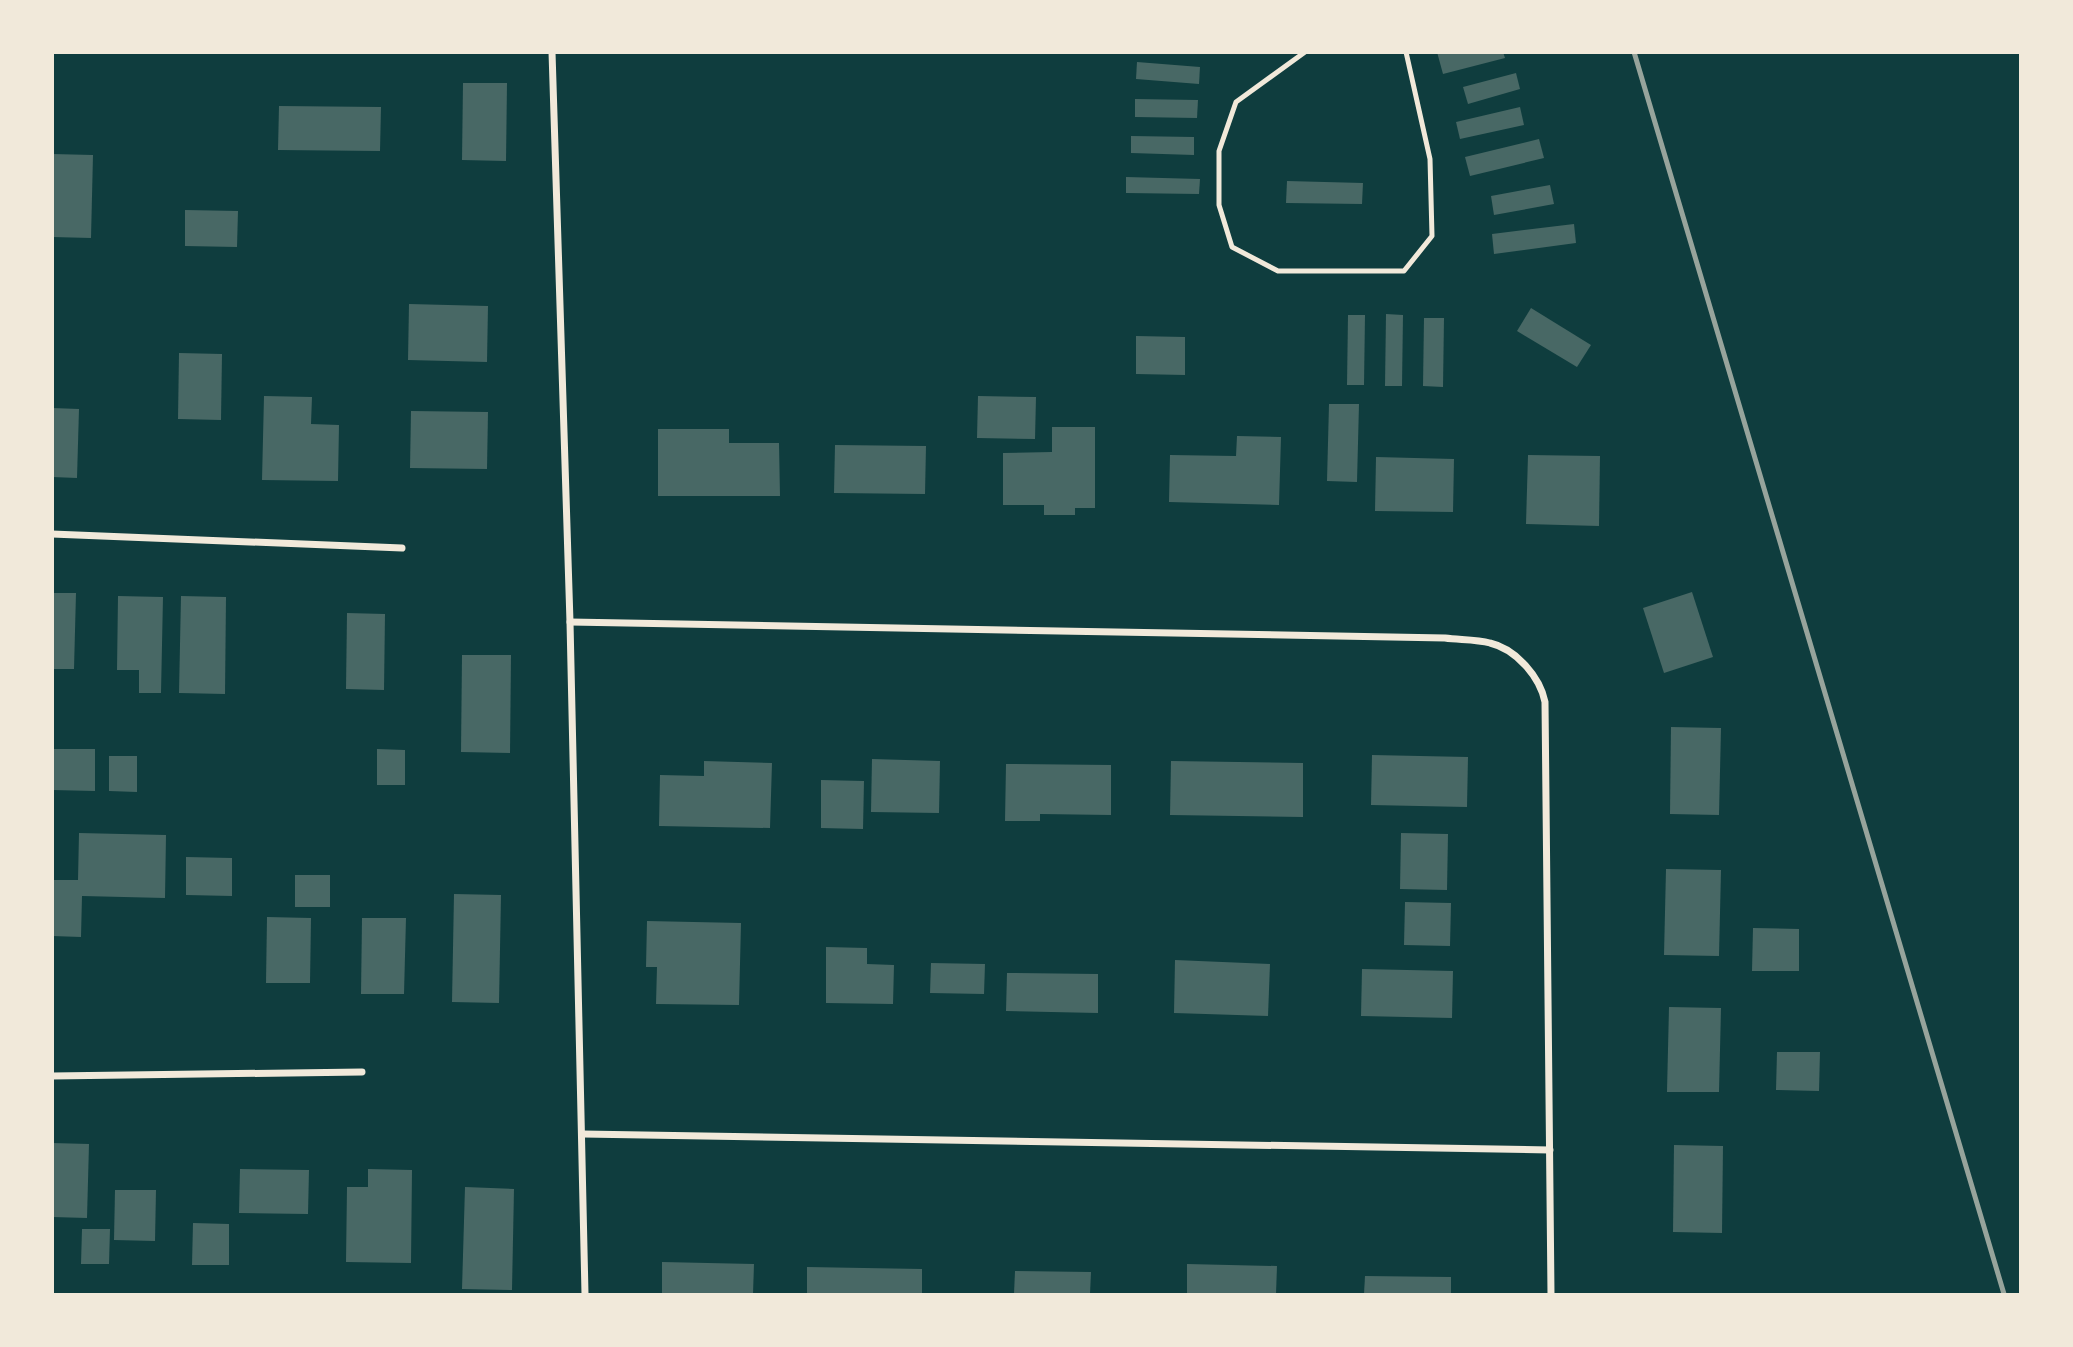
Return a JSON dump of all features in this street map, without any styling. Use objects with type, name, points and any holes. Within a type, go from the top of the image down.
[{"type":"street","points":[[552,52],[570,622],[585,1294]]},
{"type":"street","points":[[52,534],[402,548]]},
{"type":"street","points":[[570,622],[1445,638],[1492,643],[1522,663],[1535,676],[1545,702],[1551,1294]]},
{"type":"street","points":[[52,1076],[362,1072]]},
{"type":"street","points":[[583,1134],[1550,1150]]},
{"type":"lane","points":[[1305,52],[1236,102],[1219,151],[1219,205],[1233,247],[1278,271],[1404,271],[1432,236],[1430,159],[1406,52]]},
{"type":"building","points":[[1437,52],[1503,52],[1505,58],[1443,74]]},
{"type":"building","points":[[1137,62],[1200,67],[1199,84],[1136,79]]},
{"type":"building","points":[[1516,73],[1520,89],[1468,104],[1463,87]]},
{"type":"building","points":[[463,83],[507,83],[506,161],[462,160]]},
{"type":"building","points":[[1135,99],[1198,100],[1197,118],[1135,117]]},
{"type":"building","points":[[279,106],[381,107],[380,151],[278,150]]},
{"type":"building","points":[[1520,107],[1524,125],[1460,139],[1456,122]]},
{"type":"building","points":[[1131,136],[1194,137],[1194,155],[1131,153]]},
{"type":"building","points":[[1539,139],[1544,158],[1470,176],[1465,157]]},
{"type":"building","points":[[52,154],[93,155],[91,238],[52,237]]},
{"type":"building","points":[[1126,177],[1200,179],[1199,194],[1126,193]]},
{"type":"building","points":[[1287,181],[1363,183],[1362,204],[1286,203]]},
{"type":"building","points":[[1550,185],[1554,204],[1494,215],[1491,196]]},
{"type":"building","points":[[185,210],[238,211],[237,247],[185,246]]},
{"type":"building","points":[[1574,224],[1576,243],[1494,254],[1492,234]]},
{"type":"building","points":[[409,304],[488,306],[487,362],[408,360]]},
{"type":"building","points":[[1531,308],[1591,345],[1577,367],[1517,331]]},
{"type":"building","points":[[1386,314],[1403,315],[1402,386],[1385,386]]},
{"type":"building","points":[[1348,315],[1365,315],[1364,385],[1347,385]]},
{"type":"building","points":[[1424,318],[1444,318],[1443,387],[1423,386]]},
{"type":"building","points":[[1136,336],[1185,337],[1185,375],[1136,374]]},
{"type":"building","points":[[179,353],[222,354],[221,420],[178,419]]},
{"type":"building","points":[[264,396],[312,397],[311,424],[339,425],[338,481],[262,480]]},
{"type":"building","points":[[978,396],[1036,397],[1035,439],[977,438]]},
{"type":"building","points":[[1329,404],[1359,404],[1357,482],[1327,481]]},
{"type":"building","points":[[52,408],[79,409],[77,478],[52,477]]},
{"type":"building","points":[[411,411],[488,412],[487,469],[410,468]]},
{"type":"building","points":[[1052,427],[1095,427],[1095,508],[1075,508],[1075,515],[1044,515],[1044,505],[1003,505],[1003,453],[1052,452]]},
{"type":"building","points":[[658,429],[729,429],[729,443],[779,443],[780,496],[658,496]]},
{"type":"building","points":[[1237,436],[1281,437],[1279,505],[1169,502],[1170,455],[1236,456]]},
{"type":"building","points":[[835,445],[926,446],[925,494],[834,493]]},
{"type":"building","points":[[1528,455],[1600,456],[1599,526],[1526,524]]},
{"type":"building","points":[[1376,457],[1454,459],[1453,512],[1375,511]]},
{"type":"building","points":[[1692,592],[1713,657],[1664,673],[1643,608]]},
{"type":"building","points":[[52,593],[76,593],[74,669],[52,669]]},
{"type":"building","points":[[118,596],[163,597],[161,693],[139,693],[139,670],[117,670]]},
{"type":"building","points":[[181,596],[226,597],[225,694],[179,693]]},
{"type":"building","points":[[347,613],[385,614],[384,690],[346,689]]},
{"type":"building","points":[[462,655],[511,655],[510,753],[461,752]]},
{"type":"building","points":[[1671,727],[1721,728],[1719,815],[1670,814]]},
{"type":"building","points":[[52,749],[95,749],[95,791],[52,790]]},
{"type":"building","points":[[377,749],[405,750],[405,785],[377,785]]},
{"type":"building","points":[[1372,755],[1468,757],[1467,807],[1371,805]]},
{"type":"building","points":[[109,756],[137,756],[137,792],[109,791]]},
{"type":"building","points":[[872,759],[940,761],[939,813],[871,812]]},
{"type":"building","points":[[704,761],[772,763],[770,828],[659,826],[660,775],[704,776]]},
{"type":"building","points":[[1171,761],[1303,763],[1303,817],[1170,815]]},
{"type":"building","points":[[1006,764],[1111,765],[1111,815],[1040,814],[1040,821],[1005,821]]},
{"type":"building","points":[[821,780],[864,781],[863,829],[821,828]]},
{"type":"building","points":[[79,833],[166,835],[165,898],[82,896],[81,937],[52,936],[52,880],[78,880]]},
{"type":"building","points":[[1401,833],[1448,834],[1447,890],[1400,889]]},
{"type":"building","points":[[186,857],[232,858],[232,896],[186,895]]},
{"type":"building","points":[[1666,869],[1721,870],[1719,956],[1664,955]]},
{"type":"building","points":[[295,875],[330,875],[330,907],[295,907]]},
{"type":"building","points":[[454,894],[501,895],[499,1003],[452,1002]]},
{"type":"building","points":[[1405,902],[1451,903],[1450,946],[1404,945]]},
{"type":"building","points":[[267,917],[311,918],[310,983],[266,983]]},
{"type":"building","points":[[362,918],[406,918],[404,994],[361,994]]},
{"type":"building","points":[[647,921],[741,923],[739,1005],[656,1004],[657,967],[646,967]]},
{"type":"building","points":[[1753,928],[1799,929],[1799,971],[1752,971]]},
{"type":"building","points":[[826,947],[867,948],[867,964],[894,965],[893,1004],[826,1003]]},
{"type":"building","points":[[1175,960],[1270,964],[1268,1016],[1174,1013]]},
{"type":"building","points":[[931,963],[985,964],[984,994],[930,993]]},
{"type":"building","points":[[1362,969],[1453,971],[1452,1018],[1361,1016]]},
{"type":"building","points":[[1007,973],[1098,974],[1098,1013],[1006,1011]]},
{"type":"building","points":[[1669,1007],[1721,1008],[1719,1092],[1667,1092]]},
{"type":"building","points":[[1777,1052],[1820,1052],[1819,1091],[1776,1090]]},
{"type":"building","points":[[52,1143],[89,1144],[87,1218],[52,1217]]},
{"type":"building","points":[[1674,1145],[1723,1146],[1722,1233],[1673,1232]]},
{"type":"building","points":[[240,1169],[309,1170],[308,1214],[239,1213]]},
{"type":"building","points":[[368,1169],[412,1170],[411,1263],[346,1262],[347,1187],[368,1187]]},
{"type":"building","points":[[465,1187],[514,1189],[512,1290],[462,1289]]},
{"type":"building","points":[[115,1190],[156,1190],[155,1241],[114,1240]]},
{"type":"building","points":[[193,1223],[229,1224],[229,1265],[192,1265]]},
{"type":"building","points":[[82,1229],[110,1229],[109,1264],[81,1264]]},
{"type":"building","points":[[662,1262],[754,1264],[753,1294],[662,1294]]},
{"type":"building","points":[[1187,1264],[1277,1266],[1276,1294],[1187,1294]]},
{"type":"building","points":[[807,1267],[922,1269],[922,1294],[807,1294]]},
{"type":"building","points":[[1015,1271],[1091,1272],[1090,1294],[1014,1294]]},
{"type":"building","points":[[1365,1276],[1451,1277],[1451,1294],[1364,1294]]},
{"type":"railway","points":[[1634,52],[2004,1294]]}]
